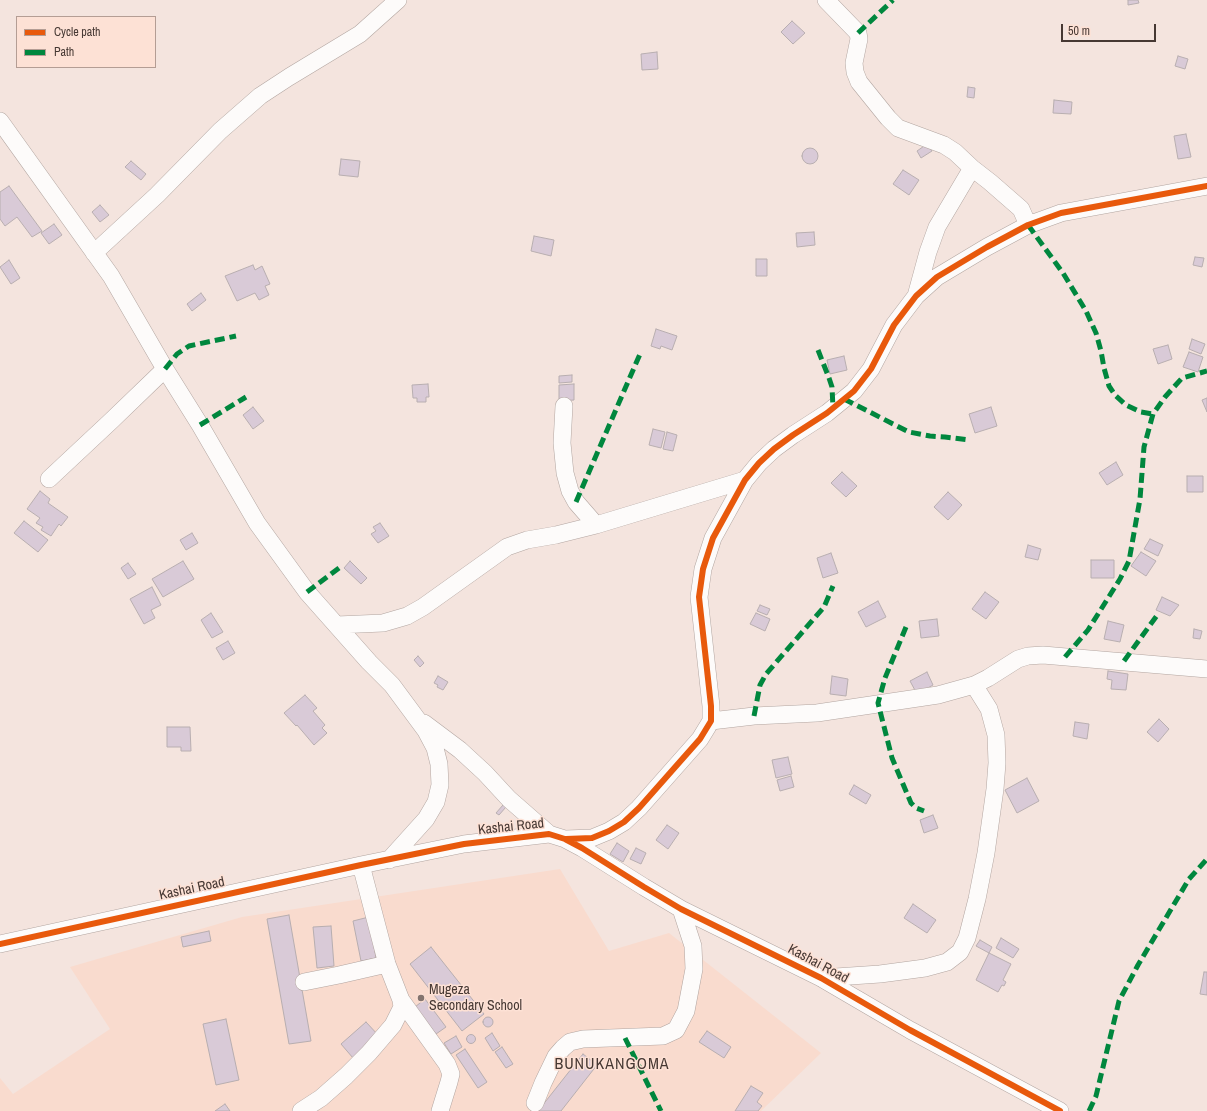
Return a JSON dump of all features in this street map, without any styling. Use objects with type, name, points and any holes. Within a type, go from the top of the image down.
[{"type":"street","points":[[94,253],[157,196],[220,131],[260,96],[289,76],[360,34],[398,0]]},
{"type":"street","points":[[826,0],[858,33],[859,39],[854,63],[854,72],[859,82],[888,118],[898,128],[944,145],[955,152],[1021,209],[1028,225]]},
{"type":"street","points":[[0,121],[111,276],[257,523],[307,592],[392,685],[426,731],[435,748],[439,764],[440,785],[436,802],[426,819],[390,860]]},
{"type":"street","points":[[916,296],[928,252],[937,227],[972,168]]},
{"type":"street","points":[[416,717],[460,750],[485,773],[509,799],[557,837],[592,838],[609,831],[624,822],[639,808],[692,750],[711,721],[711,706],[698,597],[703,569],[713,538],[745,480],[759,463],[774,449],[793,435],[827,414],[854,390],[871,369],[894,325],[916,296],[937,277],[987,247],[1028,225],[1061,212],[1207,186]]},
{"type":"street","points":[[48,479],[132,402],[165,369]]},
{"type":"street","points":[[564,406],[562,443],[565,473],[570,491],[576,502],[596,525]]},
{"type":"street","points":[[337,625],[383,623],[407,616],[423,607],[507,547],[527,540],[556,535],[596,525],[745,480]]},
{"type":"street","points":[[711,721],[754,716],[817,713],[938,695],[974,685],[1018,659],[1028,656],[1043,655],[1207,669]]},
{"type":"street","points":[[821,978],[880,974],[925,968],[947,962],[960,952],[967,938],[983,868],[995,789],[997,763],[996,735],[990,709],[974,685]]},
{"type":"street","name":"Kashai Road","points":[[0,944],[464,844],[557,837],[582,848],[681,909],[821,978],[910,1030],[1060,1111]]},
{"type":"street","points":[[301,1111],[321,1098],[369,1053],[393,1025],[402,1007],[401,1000],[387,964],[361,865]]},
{"type":"street","points":[[535,1103],[556,1056],[570,1042],[583,1039],[663,1036],[676,1030],[686,1011],[694,969],[694,946],[681,909]]},
{"type":"street","points":[[304,982],[387,964]]},
{"type":"street","points":[[401,1000],[447,1064],[451,1074],[440,1111]]},
{"type":"shaded area","name":"Mugeza Secondary School","points":[[560,869],[609,951],[669,933],[821,1053],[761,1111],[0,1111],[0,1078],[13,1094],[110,1029],[70,967],[242,917]]},
{"type":"building","points":[[1128,0],[1138,0],[1139,3],[1128,5]]},
{"type":"building","points":[[792,21],[805,33],[793,44],[781,32]]},
{"type":"building","points":[[657,52],[658,69],[642,70],[641,54]]},
{"type":"building","points":[[1178,56],[1188,59],[1185,69],[1175,66]]},
{"type":"building","points":[[968,87],[975,88],[974,98],[967,97]]},
{"type":"building","points":[[1054,100],[1072,102],[1071,114],[1053,113]]},
{"type":"building","points":[[1186,134],[1191,157],[1178,159],[1174,136]]},
{"type":"building","points":[[927,144],[932,151],[921,158],[917,151]]},
{"type":"building","points":[[810,148],[817,153],[818,156],[813,163],[810,164],[803,159],[802,156],[807,149]]},
{"type":"building","points":[[341,159],[360,161],[358,177],[339,175]]},
{"type":"building","points":[[131,161],[146,174],[141,180],[125,167]]},
{"type":"building","points":[[903,170],[919,180],[909,195],[893,184]]},
{"type":"building","points":[[9,186],[42,231],[32,237],[17,217],[5,226],[0,219],[0,192]]},
{"type":"building","points":[[100,205],[109,215],[100,222],[92,212]]},
{"type":"building","points":[[54,224],[62,235],[49,244],[41,233]]},
{"type":"building","points":[[814,232],[815,245],[797,247],[796,233]]},
{"type":"building","points":[[534,236],[554,240],[551,256],[531,251]]},
{"type":"building","points":[[1195,257],[1204,258],[1202,267],[1193,265]]},
{"type":"building","points":[[756,259],[767,259],[767,276],[756,276]]},
{"type":"building","points":[[9,260],[20,278],[11,284],[0,267]]},
{"type":"building","points":[[253,265],[255,270],[262,266],[270,284],[265,286],[269,295],[259,300],[255,293],[237,301],[225,276]]},
{"type":"building","points":[[201,293],[206,300],[192,311],[187,304]]},
{"type":"building","points":[[656,329],[677,336],[672,350],[661,346],[660,349],[651,346]]},
{"type":"building","points":[[1192,339],[1205,344],[1201,354],[1189,349]]},
{"type":"building","points":[[1168,345],[1172,359],[1158,364],[1153,349]]},
{"type":"building","points":[[1189,352],[1203,357],[1198,372],[1183,367]]},
{"type":"building","points":[[844,356],[847,370],[830,374],[827,360]]},
{"type":"building","points":[[572,375],[572,382],[559,383],[559,376]]},
{"type":"building","points":[[428,384],[429,397],[426,397],[426,402],[417,402],[417,398],[413,398],[412,385]]},
{"type":"building","points":[[574,384],[574,400],[559,401],[559,385]]},
{"type":"building","points":[[1207,398],[1207,412],[1202,400]]},
{"type":"building","points":[[253,407],[264,421],[253,429],[243,415]]},
{"type":"building","points":[[991,407],[997,426],[975,433],[969,414]]},
{"type":"building","points":[[653,429],[665,432],[661,448],[649,445]]},
{"type":"building","points":[[667,432],[677,435],[673,451],[663,449]]},
{"type":"building","points":[[1116,462],[1123,475],[1107,485],[1099,473]]},
{"type":"building","points":[[842,472],[857,486],[846,497],[831,483]]},
{"type":"building","points":[[1187,476],[1203,476],[1203,492],[1187,492]]},
{"type":"building","points":[[40,491],[50,499],[48,503],[68,517],[61,526],[59,524],[51,536],[41,530],[43,527],[36,523],[40,518],[27,509]]},
{"type":"building","points":[[948,492],[962,505],[948,520],[934,507]]},
{"type":"building","points":[[24,521],[48,540],[38,552],[14,533]]},
{"type":"building","points":[[380,523],[389,536],[378,543],[371,534],[376,531],[373,527]]},
{"type":"building","points":[[192,533],[198,543],[186,550],[180,540]]},
{"type":"building","points":[[1150,539],[1163,545],[1158,556],[1144,549]]},
{"type":"building","points":[[1028,545],[1041,549],[1038,560],[1025,557]]},
{"type":"building","points":[[1141,552],[1156,561],[1146,576],[1131,566]]},
{"type":"building","points":[[831,553],[838,573],[823,578],[817,558]]},
{"type":"building","points":[[1091,560],[1114,560],[1114,578],[1091,578]]},
{"type":"building","points":[[183,561],[194,579],[163,597],[152,579]]},
{"type":"building","points":[[350,561],[367,578],[361,584],[344,568]]},
{"type":"building","points":[[128,563],[136,574],[128,579],[121,568]]},
{"type":"building","points":[[152,587],[161,605],[151,610],[155,618],[144,624],[130,599]]},
{"type":"building","points":[[985,592],[999,602],[986,619],[972,609]]},
{"type":"building","points":[[1162,597],[1179,605],[1170,616],[1156,610]]},
{"type":"building","points":[[878,601],[886,617],[866,627],[858,612]]},
{"type":"building","points":[[760,605],[770,609],[767,615],[757,611]]},
{"type":"building","points":[[211,613],[223,632],[212,638],[201,620]]},
{"type":"building","points":[[756,613],[770,619],[765,631],[750,624]]},
{"type":"building","points":[[937,619],[939,636],[921,638],[919,621]]},
{"type":"building","points":[[1108,621],[1124,625],[1120,642],[1104,639]]},
{"type":"building","points":[[1194,629],[1202,631],[1200,639],[1193,638]]},
{"type":"building","points":[[228,641],[235,653],[223,660],[216,648]]},
{"type":"building","points":[[418,656],[424,663],[420,667],[414,660]]},
{"type":"building","points":[[1108,671],[1128,674],[1126,690],[1111,689],[1112,680],[1107,679]]},
{"type":"building","points":[[927,672],[933,685],[917,694],[910,681]]},
{"type":"building","points":[[438,676],[448,682],[443,690],[437,687],[438,685],[434,683]]},
{"type":"building","points":[[832,676],[848,679],[846,696],[830,694]]},
{"type":"building","points":[[305,695],[317,708],[313,711],[325,725],[322,728],[327,733],[314,745],[297,725],[296,726],[284,713]]},
{"type":"building","points":[[1159,719],[1169,729],[1158,742],[1147,732]]},
{"type":"building","points":[[1075,722],[1089,724],[1087,739],[1073,736]]},
{"type":"building","points":[[167,727],[190,727],[191,751],[181,751],[181,747],[167,747]]},
{"type":"building","points":[[788,757],[792,774],[776,778],[772,760]]},
{"type":"building","points":[[791,776],[794,787],[780,791],[777,780]]},
{"type":"building","points":[[1027,778],[1039,801],[1017,813],[1005,790]]},
{"type":"building","points":[[854,785],[871,795],[866,804],[849,794]]},
{"type":"building","points":[[503,805],[506,807],[499,815],[496,813]]},
{"type":"building","points":[[933,815],[938,828],[924,833],[920,820]]},
{"type":"building","points":[[667,825],[679,833],[668,849],[656,840]]},
{"type":"building","points":[[617,843],[629,851],[623,862],[610,854]]},
{"type":"building","points":[[636,848],[646,853],[641,864],[630,859]]},
{"type":"building","points":[[913,904],[936,920],[927,933],[904,918]]},
{"type":"building","points":[[289,915],[311,1041],[289,1044],[267,919]]},
{"type":"building","points":[[369,917],[376,958],[361,961],[353,921]]},
{"type":"building","points":[[331,926],[334,966],[317,968],[313,927]]},
{"type":"building","points":[[209,931],[211,941],[183,947],[181,937]]},
{"type":"building","points":[[1001,938],[1019,949],[1013,958],[996,948]]},
{"type":"building","points":[[980,940],[992,947],[989,953],[976,946]]},
{"type":"building","points":[[431,947],[484,1014],[462,1031],[410,964]]},
{"type":"building","points":[[989,953],[1011,964],[1003,980],[1006,982],[1004,986],[1002,985],[998,992],[976,980]]},
{"type":"building","points":[[1204,972],[1207,972],[1207,995],[1200,994]]},
{"type":"building","points":[[425,999],[446,1027],[436,1034],[415,1007]]},
{"type":"building","points":[[486,1017],[490,1017],[493,1022],[490,1027],[486,1027],[483,1024],[483,1020]]},
{"type":"building","points":[[226,1019],[239,1080],[216,1085],[203,1024]]},
{"type":"building","points":[[366,1022],[379,1036],[353,1058],[341,1044]]},
{"type":"building","points":[[707,1031],[731,1047],[724,1058],[699,1042]]},
{"type":"building","points":[[492,1033],[500,1046],[493,1051],[485,1038]]},
{"type":"building","points":[[471,1034],[476,1039],[471,1044],[466,1039]]},
{"type":"building","points":[[456,1036],[462,1047],[451,1054],[444,1043]]},
{"type":"building","points":[[502,1047],[513,1064],[506,1068],[495,1052]]},
{"type":"building","points":[[465,1049],[487,1082],[478,1088],[456,1055]]},
{"type":"building","points":[[583,1054],[597,1065],[561,1111],[538,1111]]},
{"type":"building","points":[[751,1086],[763,1093],[757,1102],[762,1106],[758,1111],[735,1111]]},
{"type":"building","points":[[225,1104],[230,1111],[215,1111]]},
{"type":"marked path","points":[[858,33],[893,0]]},
{"type":"marked path","points":[[1028,225],[1063,273],[1086,311],[1096,333],[1109,386],[1115,395],[1126,405],[1141,412],[1153,414]]},
{"type":"marked path","points":[[165,369],[177,354],[189,346],[236,336]]},
{"type":"marked path","points":[[818,350],[832,387],[833,408]]},
{"type":"marked path","points":[[576,502],[640,354]]},
{"type":"marked path","points":[[1065,657],[1088,630],[1120,579],[1129,561],[1140,499],[1144,447],[1153,414],[1165,397],[1182,378],[1207,371]]},
{"type":"marked path","points":[[200,425],[246,397]]},
{"type":"marked path","points":[[844,399],[909,432],[969,440]]},
{"type":"marked path","points":[[307,592],[339,568]]},
{"type":"marked path","points":[[754,716],[760,685],[766,674],[824,607],[833,586]]},
{"type":"marked path","points":[[1124,661],[1158,614]]},
{"type":"marked path","points":[[906,627],[885,678],[878,703],[892,758],[911,803],[916,808],[924,811]]},
{"type":"marked path","points":[[1089,1111],[1096,1096],[1119,1001],[1138,965],[1189,879],[1207,859]]},
{"type":"marked path","points":[[625,1038],[661,1111]]},
{"type":"cycle path","points":[[566,839],[592,838],[609,831],[624,822],[639,808],[700,739],[711,721],[711,706],[699,597],[703,569],[713,538],[745,480],[759,463],[774,449],[827,413],[854,391],[871,369],[894,325],[916,296],[937,277],[987,247],[1028,225],[1061,213],[1207,186]]},
{"type":"cycle path","points":[[0,944],[464,844],[549,834],[565,839],[582,848],[681,909],[821,978],[910,1030],[1060,1111]]},
{"type":"place","name":"Mugeza Secondary School","points":[[421,998]]},
{"type":"district","name":"BUNUKANGOMA","points":[[612,1065]]}]
